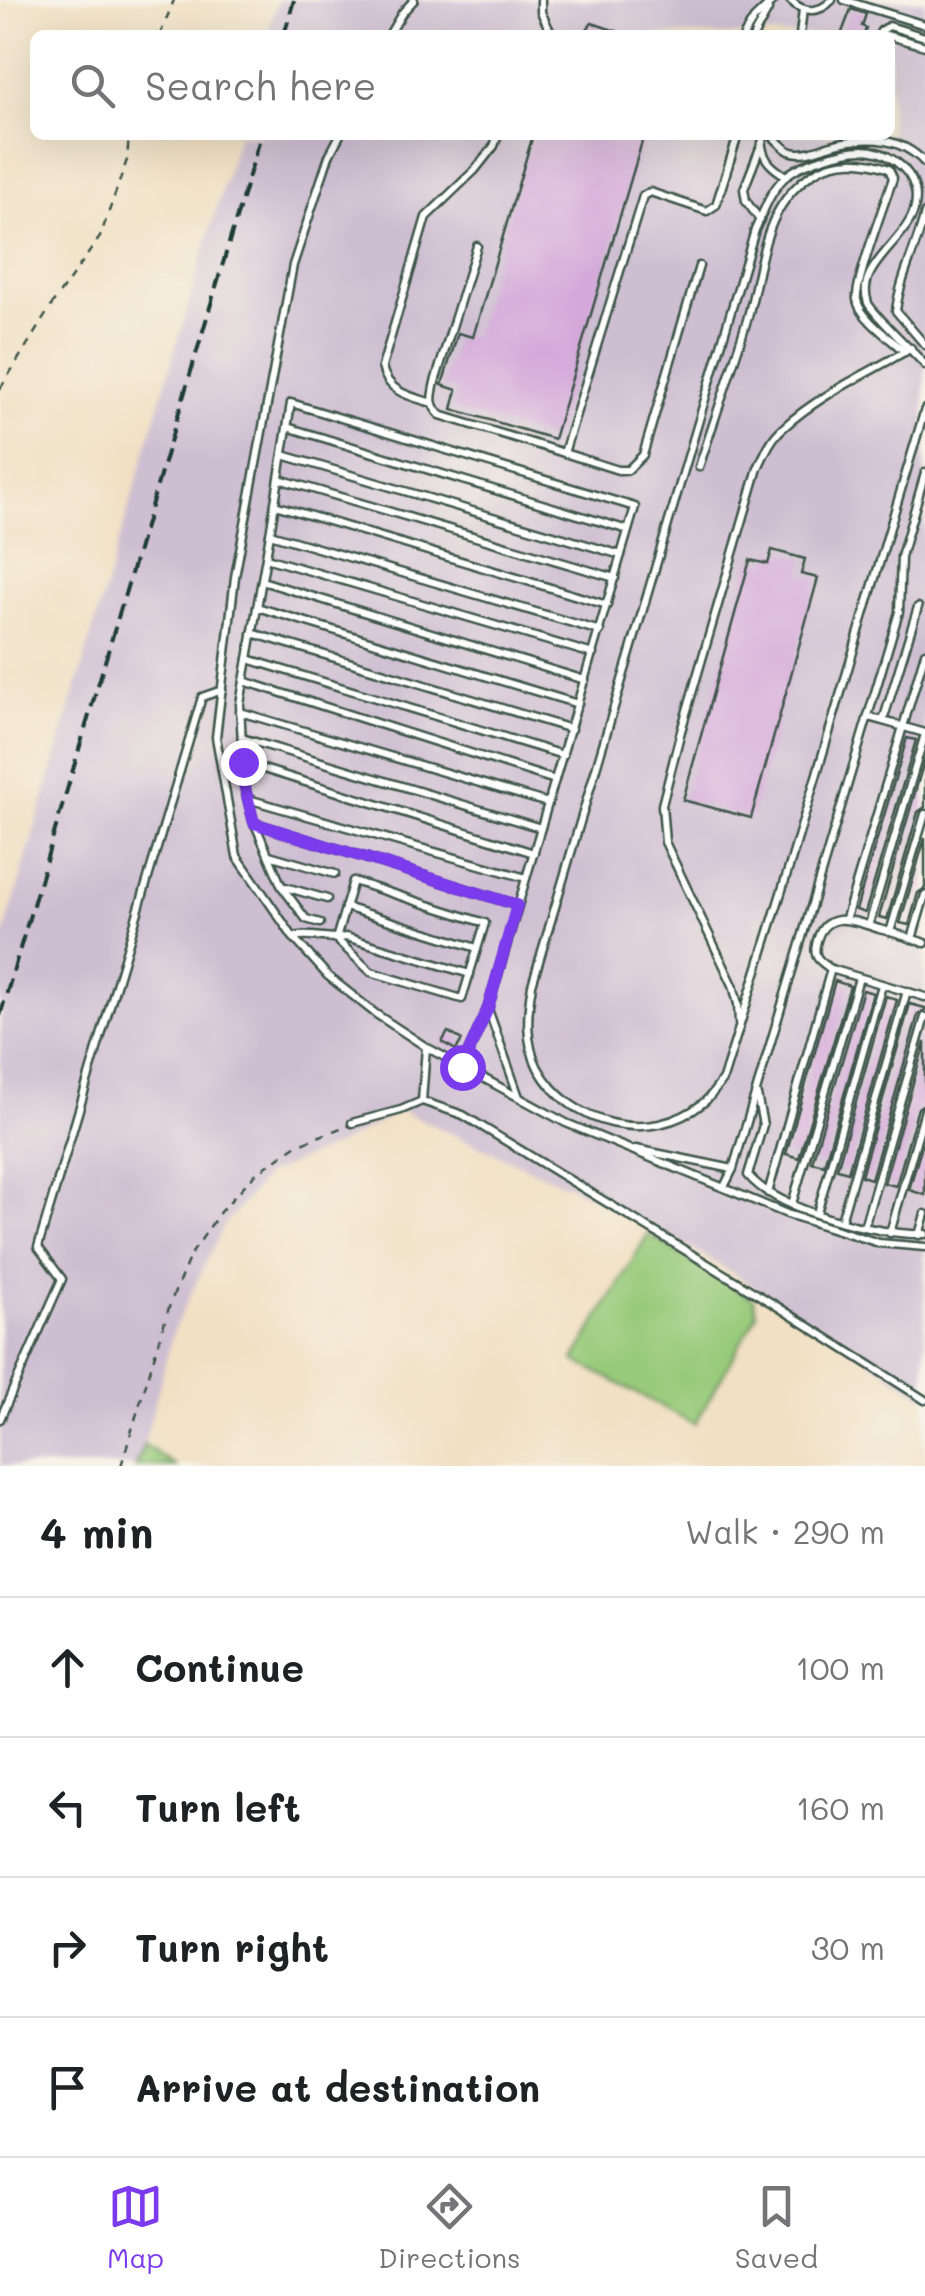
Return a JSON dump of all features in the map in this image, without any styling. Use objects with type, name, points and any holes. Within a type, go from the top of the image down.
[{"type":"lane","points":[[392,30],[414,0]]},
{"type":"lane","points":[[541,0],[550,30]]},
{"type":"lane","points":[[747,30],[774,0]]},
{"type":"lane","points":[[757,30],[774,0]]},
{"type":"lane","points":[[790,0],[811,11],[832,0]]},
{"type":"lane","points":[[844,0],[925,25]]},
{"type":"lane","points":[[801,30],[803,10]]},
{"type":"lane","points":[[883,30],[889,26],[925,36]]},
{"type":"lane","points":[[895,38],[925,46]]},
{"type":"lane","points":[[337,140],[293,265],[235,577],[216,737],[237,856],[294,937],[328,976],[426,1048],[566,1123],[787,1214],[879,1243],[925,1247]]},
{"type":"lane","points":[[432,403],[400,393],[384,377],[382,367],[426,217],[475,170],[496,140]]},
{"type":"lane","points":[[564,454],[643,196],[650,192],[712,210],[736,140]]},
{"type":"lane","points":[[760,220],[746,202],[744,189],[765,140]]},
{"type":"lane","points":[[775,140],[792,152],[807,152],[838,140]]},
{"type":"lane","points":[[882,140],[906,146],[925,163]]},
{"type":"lane","points":[[762,144],[763,156],[772,168],[786,176]]},
{"type":"lane","points":[[908,350],[869,306],[866,289],[875,265],[915,215],[915,188],[906,171],[891,157],[864,150],[817,160],[786,176],[755,230],[532,986],[527,1013],[530,1044],[538,1067],[554,1090],[575,1109],[612,1124],[648,1126],[676,1118],[704,1102],[723,1079],[925,409]]},
{"type":"lane","points":[[699,466],[745,326],[769,229],[784,198],[823,167],[848,161],[889,169],[893,178],[856,298],[862,312],[925,365]]},
{"type":"lane","points":[[925,213],[919,240],[898,290],[896,312],[925,345]]},
{"type":"lane","points":[[477,246],[435,382],[433,408],[440,415],[618,470],[628,470],[643,455],[698,266]]},
{"type":"lane","points":[[739,1030],[733,985],[664,842],[662,805],[758,468],[768,446],[781,429],[811,406],[908,350]]},
{"type":"lane","points":[[320,923],[306,919],[282,886],[254,823],[244,784],[240,712],[291,403],[635,506],[488,1008],[462,1067]]},
{"type":"lane","points":[[287,427],[628,530]]},
{"type":"lane","points":[[283,455],[621,555]]},
{"type":"lane","points":[[724,1187],[733,1169],[899,612],[902,556],[925,473]]},
{"type":"lane","points":[[279,479],[615,578]]},
{"type":"lane","points":[[275,504],[608,605]]},
{"type":"lane","points":[[270,534],[600,631]]},
{"type":"lane","points":[[266,558],[593,654]]},
{"type":"lane","points":[[262,582],[586,680]]},
{"type":"lane","points":[[883,721],[918,606]]},
{"type":"lane","points":[[257,607],[578,704]]},
{"type":"lane","points":[[252,633],[571,728]]},
{"type":"lane","points":[[846,918],[925,652]]},
{"type":"lane","points":[[248,659],[563,755]]},
{"type":"lane","points":[[244,681],[556,780]]},
{"type":"lane","points":[[0,1419],[62,1279],[38,1247],[202,697],[222,690]]},
{"type":"lane","points":[[240,712],[548,803]]},
{"type":"lane","points":[[868,717],[925,734],[869,926]]},
{"type":"lane","points":[[242,738],[541,828]]},
{"type":"lane","points":[[243,762],[534,853]]},
{"type":"lane","points":[[248,798],[526,878]]},
{"type":"lane","points":[[890,932],[925,814]]},
{"type":"lane","points":[[254,823],[517,905]]},
{"type":"lane","points":[[268,854],[335,874]]},
{"type":"lane","points":[[353,881],[485,922],[462,998],[371,972],[336,939],[353,881]]},
{"type":"lane","points":[[282,886],[327,899]]},
{"type":"lane","points":[[912,938],[925,895]]},
{"type":"lane","points":[[345,907],[477,948]]},
{"type":"lane","points":[[925,942],[846,918],[825,926],[816,940],[814,954],[831,969],[925,997]]},
{"type":"lane","points":[[294,937],[346,937],[470,974]]},
{"type":"lane","points":[[768,1193],[831,969]]},
{"type":"lane","points":[[792,1204],[859,978]]},
{"type":"lane","points":[[817,1213],[882,985]]},
{"type":"lane","points":[[841,1221],[907,991]]},
{"type":"lane","points":[[488,1008],[519,1098]]},
{"type":"lane","points":[[864,1227],[925,1017]]},
{"type":"lane","points":[[422,1101],[426,1048]]},
{"type":"lane","points":[[756,1093],[764,1125],[748,1175],[757,1186],[817,1213],[890,1233],[922,1235],[925,1214]]},
{"type":"lane","points":[[352,1124],[422,1101],[463,1115],[925,1400]]},
{"type":"lane","points":[[890,1233],[925,1110]]},
{"type":"lane","points":[[620,1146],[733,1169]]},
{"type":"path","points":[[162,30],[174,0]]},
{"type":"path","points":[[0,389],[100,237],[127,160],[129,140]]},
{"type":"path","points":[[121,1466],[171,1301],[190,1256],[220,1212],[254,1176],[297,1145],[352,1124]]},
{"type":"shaded area","points":[[278,0],[925,0],[925,1397],[782,1303],[642,1219],[401,1111],[335,1146],[267,1174],[223,1227],[174,1329],[135,1466],[0,1466],[0,948],[237,140],[895,140],[895,30],[269,30]]},
{"type":"green space","points":[[648,1234],[753,1299],[757,1314],[695,1424],[574,1360]]},
{"type":"green space","points":[[144,1444],[175,1466],[135,1466]]},
{"type":"building","points":[[851,9],[866,14],[862,26],[865,30],[843,30]]},
{"type":"building","points":[[592,23],[613,30],[586,30]]},
{"type":"building","points":[[532,140],[643,140],[554,439],[452,409],[457,390],[442,385],[458,333],[473,337]]},
{"type":"building","points":[[772,550],[805,559],[801,574],[818,578],[751,818],[683,800],[750,560],[768,564]]},
{"type":"building","points":[[907,738],[916,740],[865,913],[856,910]]},
{"type":"building","points":[[925,758],[925,807],[918,812],[887,919],[879,917]]},
{"type":"building","points":[[925,838],[925,888],[918,893],[909,925],[900,923]]},
{"type":"building","points":[[835,981],[850,986],[799,1158],[786,1154]]},
{"type":"building","points":[[863,990],[873,993],[824,1165],[812,1162]]},
{"type":"building","points":[[886,996],[897,1000],[848,1172],[837,1169]]},
{"type":"building","points":[[910,1004],[925,1010],[918,1015],[871,1179],[861,1176]]},
{"type":"building","points":[[448,1032],[462,1040],[456,1050],[442,1042]]},
{"type":"building","points":[[925,1042],[925,1103],[918,1108],[896,1186],[884,1183]]},
{"type":"building","points":[[925,1135],[925,1195],[909,1190]]},
{"type":"railway","points":[[285,30],[294,0]]},
{"type":"railway","points":[[0,1016],[260,140]]},
{"type":"route","points":[[243,762],[254,823],[517,905],[488,1008],[462,1067]]}]
